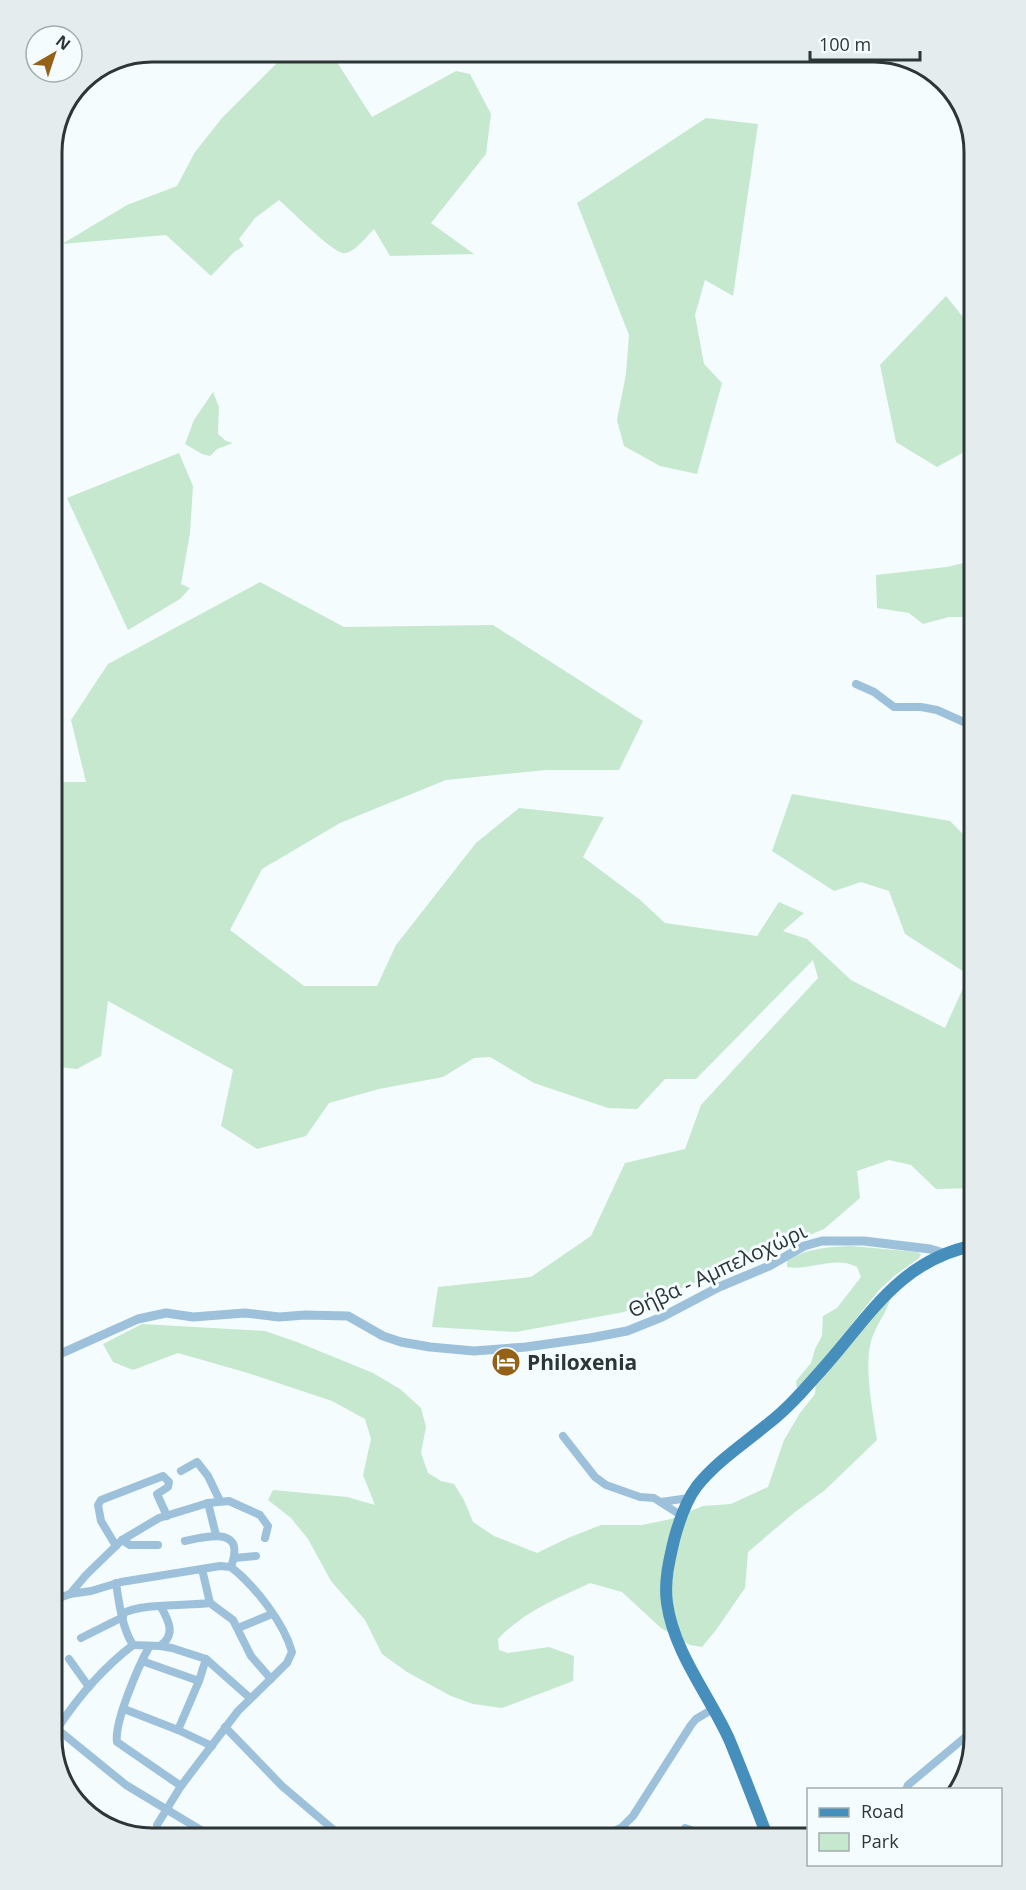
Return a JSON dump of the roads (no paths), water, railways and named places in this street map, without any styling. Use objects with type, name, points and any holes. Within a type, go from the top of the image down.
[{"type":"main road","points":[[764,1828],[728,1738],[678,1640],[667,1603],[667,1575],[682,1516],[689,1498],[709,1473],[792,1402],[819,1374],[886,1293],[914,1270],[946,1254],[964,1248]]},
{"type":"street","points":[[856,684],[874,692],[894,707],[921,707],[937,710],[964,722]]},
{"type":"street","name":"Θήβα - Αμπελοχώρι","points":[[62,1353],[138,1318],[166,1313],[193,1317],[245,1313],[279,1317],[348,1316],[400,1342],[474,1351],[526,1347],[627,1331],[686,1306],[719,1287],[769,1266],[804,1246],[822,1241],[864,1241],[930,1249],[946,1254]]},
{"type":"street","points":[[563,1436],[595,1477],[606,1485],[640,1497],[654,1498],[682,1516]]},
{"type":"street","points":[[181,1471],[197,1461],[208,1476],[220,1501]]},
{"type":"street","points":[[158,1545],[119,1543],[101,1521],[98,1505],[101,1500],[163,1476],[169,1482],[168,1487],[157,1494],[167,1516]]},
{"type":"street","points":[[661,1502],[689,1498]]},
{"type":"street","points":[[70,1594],[119,1543],[148,1524],[208,1503],[220,1501],[239,1505],[260,1515],[268,1526],[265,1538]]},
{"type":"street","points":[[208,1503],[216,1535]]},
{"type":"street","points":[[185,1541],[216,1535],[228,1537],[232,1542],[234,1558],[231,1567]]},
{"type":"street","points":[[234,1558],[256,1556]]},
{"type":"street","points":[[62,1597],[116,1583],[220,1566],[231,1567],[252,1588],[282,1627],[292,1652],[287,1663],[250,1698],[225,1727],[181,1786],[165,1810],[157,1828]]},
{"type":"street","points":[[202,1569],[210,1603],[233,1620],[251,1656],[271,1679]]},
{"type":"street","points":[[116,1583],[122,1615],[134,1644]]},
{"type":"street","points":[[81,1638],[130,1609],[210,1603]]},
{"type":"street","points":[[160,1646],[168,1640],[171,1632],[169,1620],[161,1607]]},
{"type":"street","points":[[238,1628],[272,1614]]},
{"type":"street","points":[[62,1717],[118,1656],[134,1644],[172,1648],[206,1659],[250,1698]]},
{"type":"street","points":[[150,1647],[142,1661],[124,1709],[117,1732],[117,1742],[181,1786]]},
{"type":"street","points":[[69,1659],[89,1687]]},
{"type":"street","points":[[178,1730],[206,1659]]},
{"type":"street","points":[[142,1661],[199,1681]]},
{"type":"street","points":[[124,1709],[212,1746]]},
{"type":"street","points":[[621,1828],[633,1816],[696,1719],[713,1709]]},
{"type":"street","points":[[225,1727],[282,1786],[331,1828]]},
{"type":"street","points":[[62,1733],[126,1785],[196,1828]]},
{"type":"street","points":[[907,1788],[964,1738]]},
{"type":"place","name":"Philoxenia","points":[[506,1362]]}]
